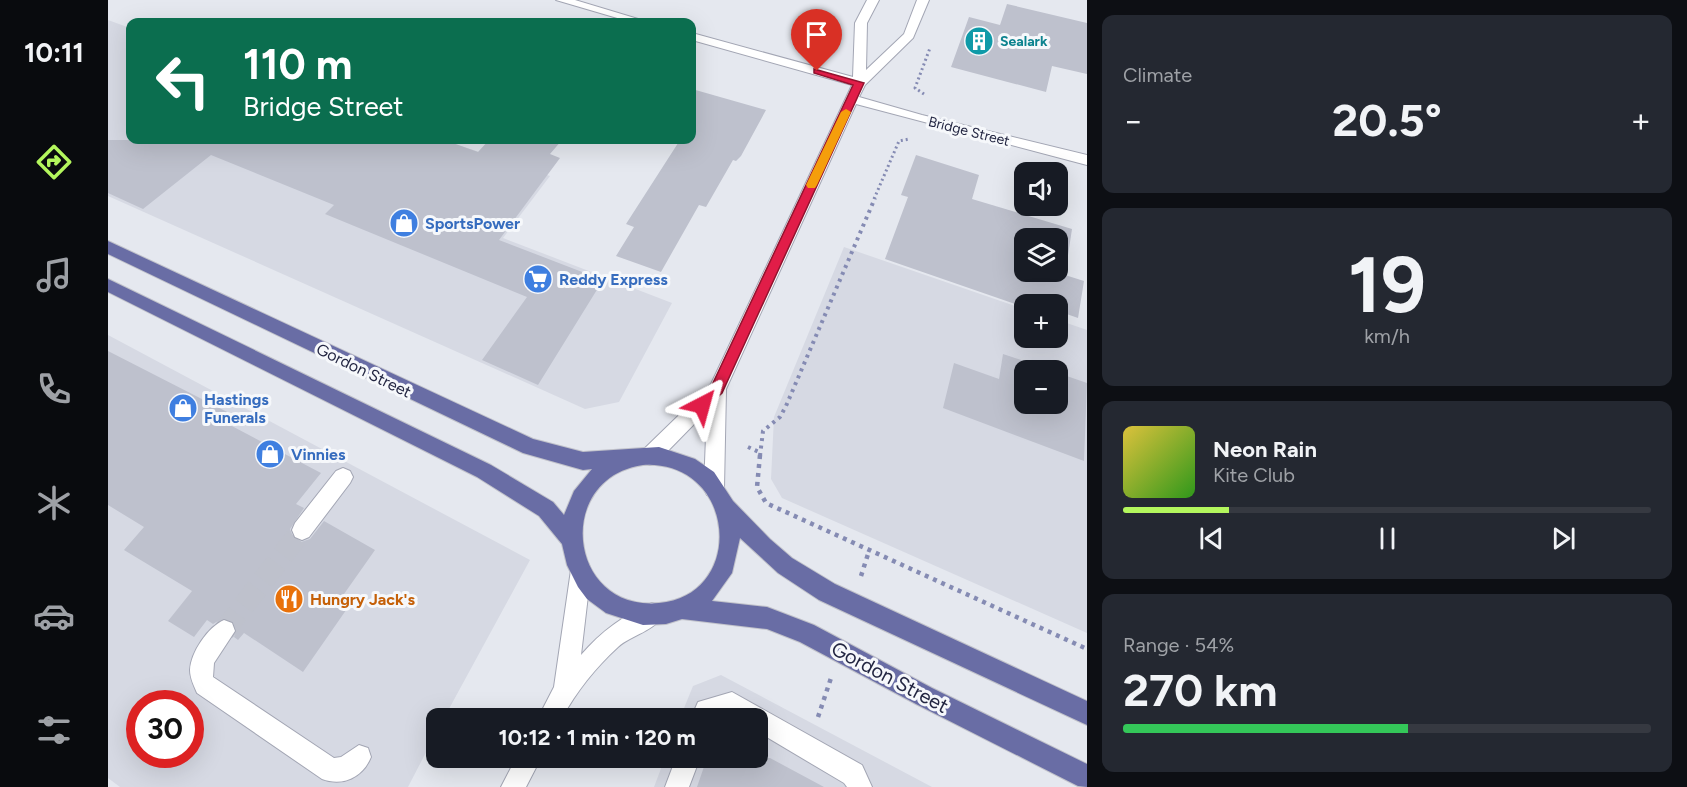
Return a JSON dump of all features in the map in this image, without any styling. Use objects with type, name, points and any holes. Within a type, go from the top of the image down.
[{"type":"main road","name":"Gordon Street","points":[[108,247],[378,377],[530,447],[583,461],[628,458]]},
{"type":"main road","points":[[108,285],[484,471],[546,509],[571,539]]},
{"type":"main road","points":[[718,494],[730,520],[732,545],[729,561],[716,586],[699,601],[684,609],[652,614],[619,606],[604,596],[581,570],[571,539],[572,520],[582,491],[598,474],[628,458],[650,456],[685,465],[701,475],[718,494],[756,543],[788,570],[868,614],[1087,713]]},
{"type":"main road","name":"Gordon Street","points":[[684,609],[767,618],[806,633],[924,696],[1087,777]]},
{"type":"street","points":[[562,0],[627,18]]},
{"type":"street","points":[[650,456],[717,389],[859,83],[861,22],[873,0]]},
{"type":"street","points":[[859,83],[909,35],[923,0]]},
{"type":"street","points":[[696,37],[859,83]]},
{"type":"street","name":"Bridge Street","points":[[852,99],[920,119],[1087,160]]},
{"type":"street","points":[[717,389],[718,494]]},
{"type":"street","points":[[302,530],[343,477]]},
{"type":"street","points":[[566,689],[581,570]]},
{"type":"street","points":[[556,708],[566,689],[611,638],[652,614]]},
{"type":"street","points":[[224,631],[206,653],[201,666],[201,678],[205,686],[331,770],[346,769],[359,757]]},
{"type":"street","points":[[715,708],[732,704],[739,708]]},
{"type":"street","points":[[768,725],[853,774],[860,787]]},
{"type":"street","points":[[513,787],[523,768]]},
{"type":"street","points":[[677,787],[684,768]]},
{"type":"path","points":[[930,99],[915,88],[932,44]]},
{"type":"path","points":[[913,131],[909,139],[899,141],[795,387],[780,417],[763,431],[757,487],[766,503],[1087,650]]},
{"type":"path","points":[[748,447],[761,453]]},
{"type":"path","points":[[860,579],[869,551]]},
{"type":"path","points":[[818,717],[833,671]]},
{"type":"shaded area","points":[[108,20],[126,27],[126,144],[456,144],[550,176],[503,238],[672,303],[619,402],[585,409],[108,196]]},
{"type":"shaded area","points":[[844,247],[1014,306],[1014,348],[1068,348],[1068,323],[1087,330],[1087,633],[782,498],[771,479],[774,417]]},
{"type":"shaded area","points":[[108,335],[530,560],[449,708],[426,708],[426,752],[408,787],[120,787],[108,778]]},
{"type":"shaded area","points":[[721,675],[932,787],[654,787],[661,768],[768,768],[768,708],[684,708],[693,686]]},
{"type":"building","points":[[1007,4],[1087,23],[1087,74],[1052,66],[1046,92],[951,67],[969,17],[1000,25]]},
{"type":"building","points":[[696,90],[766,110],[741,156],[736,161],[733,160],[706,207],[699,205],[661,272],[616,256],[634,227],[626,224],[677,144],[696,144]]},
{"type":"building","points":[[108,140],[126,140],[126,144],[455,144],[478,152],[485,144],[559,144],[550,154],[560,158],[499,240],[603,280],[538,385],[482,360],[527,297],[325,214],[334,205],[211,155],[143,209],[108,193]]},
{"type":"building","points":[[916,155],[979,175],[972,199],[1014,212],[1014,216],[1029,216],[1072,229],[1068,255],[1068,228],[1014,228],[1014,282],[1068,282],[1068,276],[1084,281],[1078,318],[1068,314],[1068,294],[1014,294],[1014,304],[885,259],[908,197],[901,195]]},
{"type":"building","points":[[108,351],[237,417],[230,425],[321,473],[296,504],[304,508],[290,529],[294,539],[301,542],[310,539],[324,521],[375,550],[344,594],[351,603],[303,672],[244,633],[238,640],[234,637],[237,630],[233,621],[223,618],[213,624],[207,620],[194,637],[168,621],[192,591],[124,550],[144,527],[108,505]]},
{"type":"building","points":[[1003,354],[1021,360],[1014,360],[1014,414],[1068,414],[1068,376],[1087,383],[1084,461],[943,408],[954,363],[999,379]]},
{"type":"building","points":[[768,758],[770,758],[824,787],[697,787],[704,768],[768,768]]},
{"type":"tunnel","points":[[224,631],[302,530]]},
{"type":"slow traffic","points":[[811,185],[846,112]]},
{"type":"place","name":"Sealark","points":[[979,41]]},
{"type":"place","name":"SportsPower","points":[[404,223]]},
{"type":"place","name":"Reddy Express","points":[[538,279]]},
{"type":"place","name":"Hastings Funerals","points":[[183,408]]},
{"type":"place","name":"Vinnies","points":[[270,454]]},
{"type":"place","name":"Hungry Jack's","points":[[289,599]]},
{"type":"route","points":[[702,405],[717,389],[859,83],[817,71]]}]
